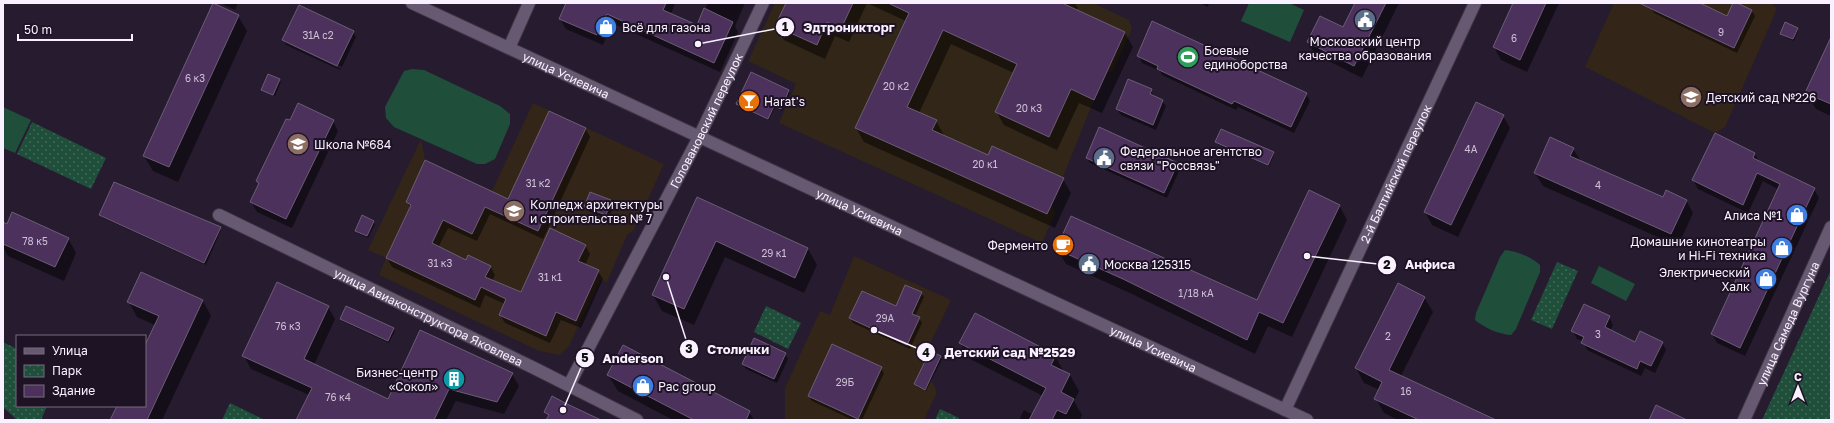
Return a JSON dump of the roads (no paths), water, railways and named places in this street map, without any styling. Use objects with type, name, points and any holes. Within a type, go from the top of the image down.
[{"type":"street","name":"улица Усиевича","points":[[412,3],[1307,420]]},
{"type":"street","points":[[509,48],[529,3]]},
{"type":"street","name":"Головановский переулок","points":[[569,385],[699,137],[763,3]]},
{"type":"street","name":"2-й Балтийский переулок","points":[[1285,410],[1475,3]]},
{"type":"street","name":"улица Авиаконструктора Яковлева","points":[[219,215],[569,385],[636,420]]},
{"type":"street","name":"улица Самеда Вургуна","points":[[1744,420],[1831,227]]},
{"type":"place","name":"Московский центр качества образования","points":[[1365,20]]},
{"type":"place","name":"Всё для газона","points":[[606,27]]},
{"type":"place","name":"Эдтроникторг","points":[[698,44]]},
{"type":"place","name":"Боевые единоборства","points":[[1188,57]]},
{"type":"place","name":"Детский сад №226","points":[[1691,97]]},
{"type":"place","name":"Harat's","points":[[749,101]]},
{"type":"place","name":"Школа №684","points":[[298,144]]},
{"type":"place","name":"Федеральное агентство связи \"Россвязь\"","points":[[1104,158]]},
{"type":"place","name":"Колледж архитектуры и строительства № 7","points":[[514,211]]},
{"type":"place","name":"Алиса №1","points":[[1797,215]]},
{"type":"place","name":"Ферменто","points":[[1063,245]]},
{"type":"place","name":"Домашние кинотеатры и Hi-Fi техника","points":[[1782,248]]},
{"type":"place","name":"Анфиса","points":[[1307,256]]},
{"type":"place","name":"Москва 125315","points":[[1089,264]]},
{"type":"place","name":"Столички","points":[[666,277]]},
{"type":"place","name":"Электрический Халк","points":[[1766,279]]},
{"type":"place","name":"Детский сад №2529","points":[[874,330]]},
{"type":"place","name":"Бизнес-центр «Сокол»","points":[[454,379]]},
{"type":"place","name":"Pac group","points":[[643,386]]},
{"type":"place","name":"Anderson","points":[[563,410]]}]
